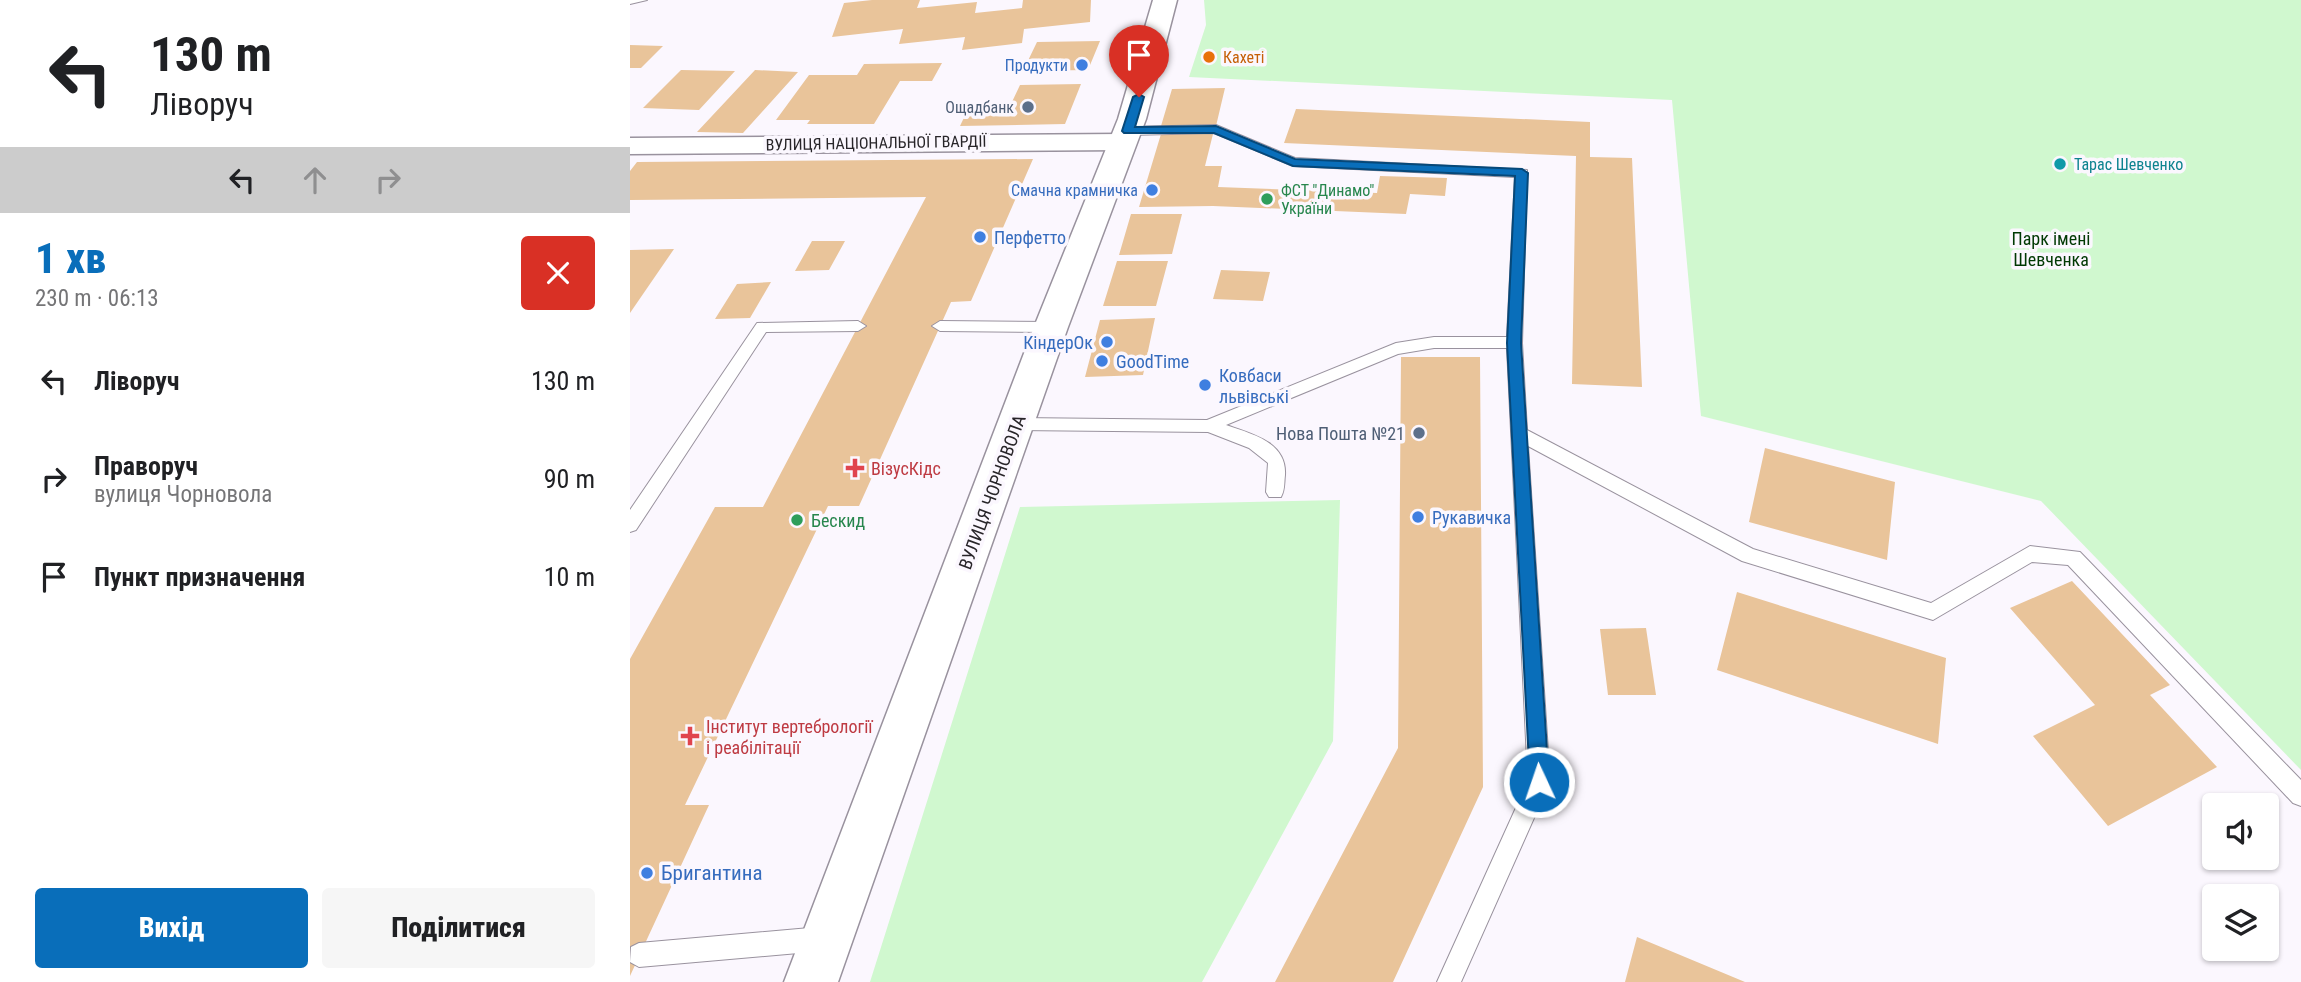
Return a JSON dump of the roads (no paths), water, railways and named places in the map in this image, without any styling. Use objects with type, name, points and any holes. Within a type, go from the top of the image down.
[{"type":"main road","name":"ВУЛИЦЯ ЧОРНОВОЛА","points":[[811,982],[1051,327],[1125,137],[1165,0]]},
{"type":"street","name":"ВУЛИЦЯ НАЦІОНАЛЬНОЇ ГВАРДІЇ","points":[[630,146],[1125,137]]},
{"type":"lane","points":[[630,1],[642,0]]},
{"type":"lane","points":[[1125,137],[1216,129],[1293,162],[1522,173],[1514,343],[1539,782],[1449,982]]},
{"type":"lane","points":[[630,525],[762,327],[858,326]]},
{"type":"lane","points":[[940,326],[1051,327]]},
{"type":"lane","points":[[1209,426],[1381,352],[1404,345],[1426,342],[1514,343]]},
{"type":"lane","points":[[1017,424],[1209,426],[1259,444],[1270,452],[1277,461],[1275,492]]},
{"type":"lane","points":[[1520,433],[1748,555],[1933,612],[2030,554],[2073,558],[2301,795]]},
{"type":"lane","points":[[639,956],[826,939]]},
{"type":"place","name":"Кахеті","points":[[1209,57]]},
{"type":"place","name":"Продукти","points":[[1082,65]]},
{"type":"place","name":"Ощадбанк","points":[[1028,107]]},
{"type":"place","name":"Тарас Шевченко","points":[[2060,164]]},
{"type":"place","name":"Смачна крамничка","points":[[1152,190]]},
{"type":"place","name":"ФСТ \"Динамо\" України","points":[[1267,199]]},
{"type":"place","name":"Перфетто","points":[[980,237]]},
{"type":"place","name":"КіндерОк","points":[[1107,342]]},
{"type":"place","name":"GoodTime","points":[[1102,361]]},
{"type":"place","name":"Ковбаси львівські","points":[[1205,385]]},
{"type":"place","name":"Нова Пошта №21","points":[[1419,433]]},
{"type":"place","name":"ВізусКідс","points":[[855,468]]},
{"type":"place","name":"Рукавичка","points":[[1418,517]]},
{"type":"place","name":"Бескид","points":[[797,520]]},
{"type":"place","name":"Інститут вертебрології і реабілітації","points":[[690,736]]},
{"type":"place","name":"Бригантина","points":[[647,873]]},
{"type":"park label","name":"Парк імені Шевченка","points":[[2051,248]]}]
